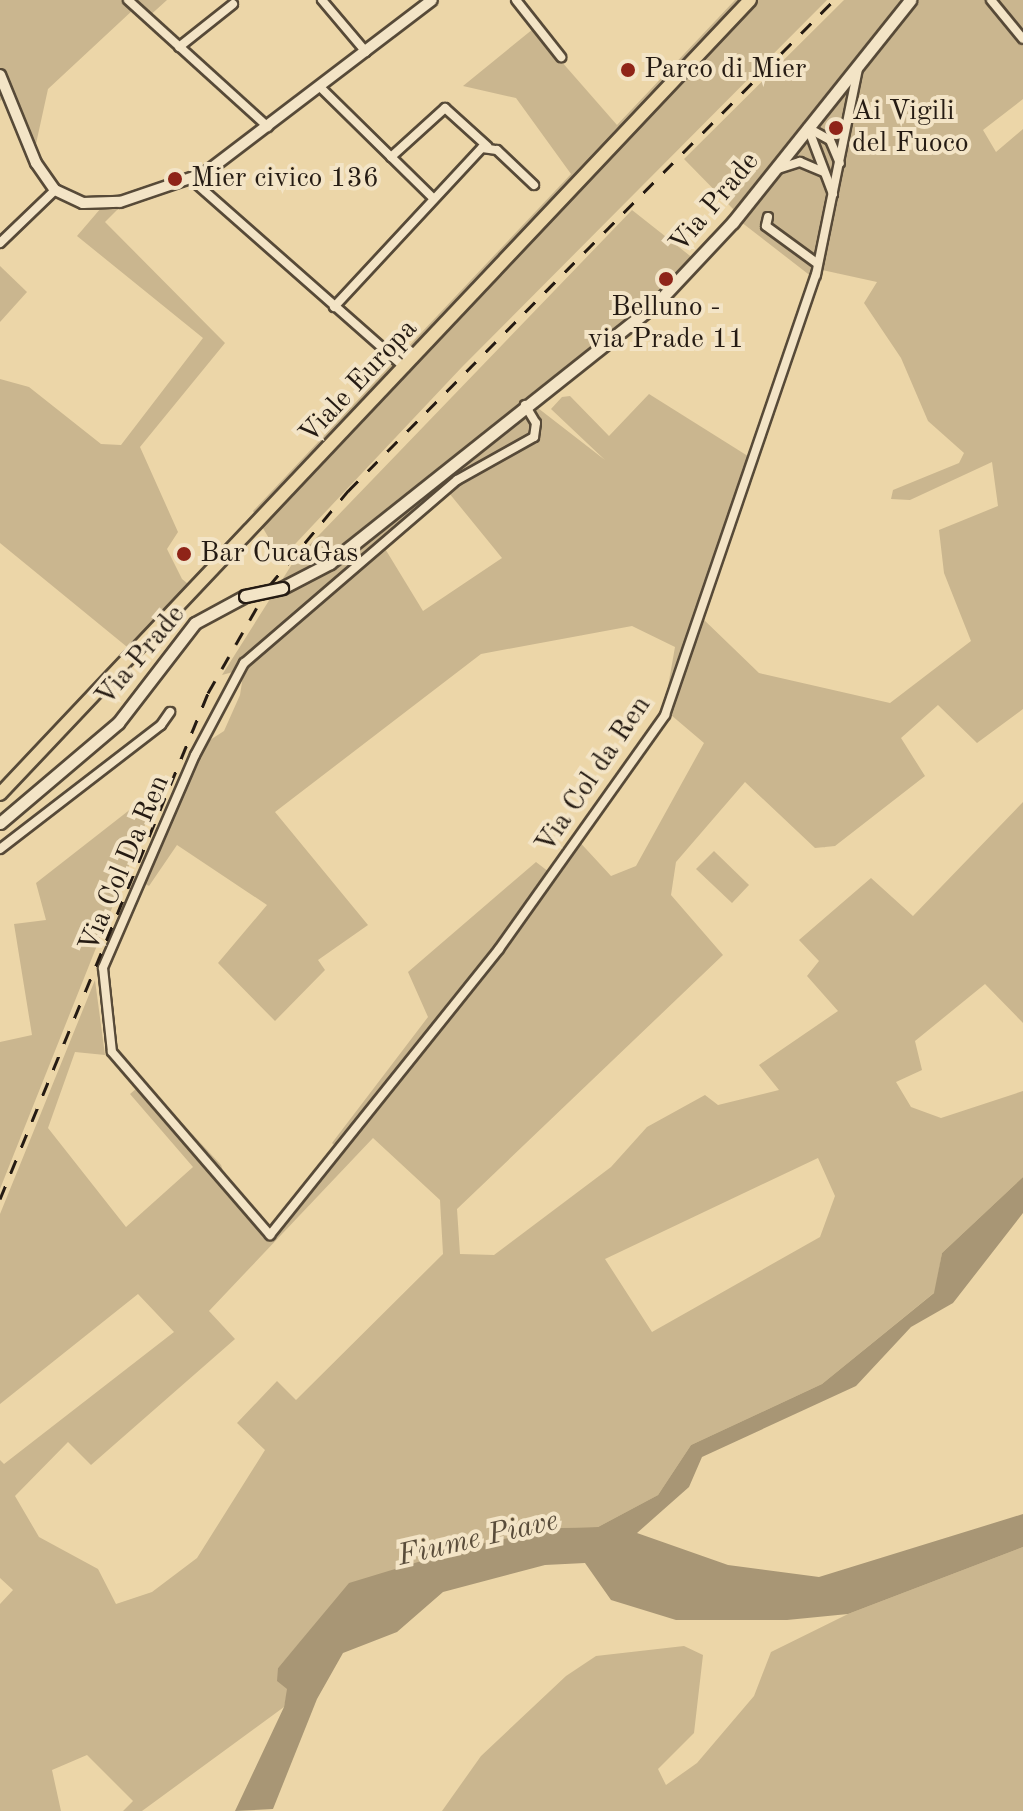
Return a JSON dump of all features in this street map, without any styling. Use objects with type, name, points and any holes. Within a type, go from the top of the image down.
[{"type":"main road","name":"Viale Europa","points":[[1,791],[405,368],[750,0]]},
{"type":"main road","name":"Via Prade","points":[[0,823],[124,717],[195,623],[245,596],[282,588],[330,563],[524,404],[656,304],[774,171],[910,0]]},
{"type":"street","points":[[128,0],[268,127]]},
{"type":"street","points":[[322,0],[366,52]]},
{"type":"street","points":[[0,75],[36,163],[55,190],[75,201],[101,205],[192,180],[268,127],[432,0]]},
{"type":"street","points":[[516,0],[561,57]]},
{"type":"street","points":[[991,0],[1023,39]]},
{"type":"street","points":[[179,47],[233,4]]},
{"type":"street","name":"Via Col da Ren","points":[[270,1235],[499,949],[665,715],[818,264],[845,147],[858,69]]},
{"type":"street","points":[[320,87],[433,198]]},
{"type":"street","points":[[391,157],[445,108],[534,185]]},
{"type":"street","points":[[808,128],[823,133],[837,154]]},
{"type":"street","points":[[808,128],[833,195]]},
{"type":"street","points":[[334,307],[433,198],[487,146]]},
{"type":"street","points":[[818,160],[837,154],[845,147]]},
{"type":"street","name":"Via Col da Ren","points":[[837,154],[840,167]]},
{"type":"street","points":[[774,171],[800,162],[824,172]]},
{"type":"street","points":[[192,180],[405,368]]},
{"type":"street","points":[[0,243],[55,190]]},
{"type":"street","points":[[768,217],[766,226],[818,264]]},
{"type":"street","name":"Via Col Da Ren","points":[[270,1235],[112,1052],[101,988],[103,968],[195,755],[228,701],[244,663],[386,539],[480,464],[534,437],[536,423],[524,404]]},
{"type":"street","points":[[0,849],[161,725],[170,712]]},
{"type":"shaded area","points":[[0,0],[167,0],[146,19],[134,9],[48,89],[34,153],[13,91],[0,101]]},
{"type":"shaded area","points":[[735,0],[827,0],[462,367],[281,559],[253,511],[571,174],[516,98],[463,86],[533,29],[617,125]]},
{"type":"shaded area","points":[[844,0],[1023,0],[1023,99],[983,130],[996,152],[1023,129],[1023,709],[977,743],[938,705],[901,738],[925,776],[835,846],[815,848],[745,782],[676,862],[671,895],[723,955],[457,1209],[460,1254],[494,1255],[611,1167],[647,1127],[705,1095],[718,1105],[779,1090],[759,1065],[838,1011],[807,976],[819,961],[799,940],[871,878],[913,916],[1023,802],[1023,1023],[985,984],[915,1041],[922,1070],[896,1082],[911,1107],[941,1118],[1023,1091],[1023,1177],[942,1253],[935,1292],[822,1384],[691,1445],[658,1495],[598,1527],[558,1528],[297,1646],[278,1668],[288,1689],[284,1707],[142,1811],[123,1811],[133,1801],[87,1755],[52,1770],[61,1811],[0,1811],[0,1604],[13,1590],[0,1578],[0,1460],[4,1464],[174,1332],[138,1294],[0,1404],[0,1214],[95,980],[105,1055],[75,1052],[48,1128],[126,1227],[193,1167],[130,1094],[144,1082],[221,1165],[234,1201],[267,1235],[340,1151],[332,1143],[428,1017],[408,972],[536,862],[549,872],[575,837],[611,876],[636,866],[704,743],[664,709],[675,647],[632,626],[481,654],[275,812],[368,925],[318,960],[325,970],[275,1021],[218,963],[267,905],[177,845],[149,886],[136,879],[190,753],[224,731],[240,695],[244,669],[222,675],[294,561],[632,210],[694,259],[642,308],[525,398],[605,460],[551,409],[562,397],[570,396],[609,436],[649,394],[751,458],[702,618],[759,673],[890,703],[971,641],[944,573],[939,530],[998,506],[992,462],[910,500],[891,499],[893,490],[959,463],[964,453],[928,421],[901,358],[864,303],[877,282],[813,268],[812,277],[732,215],[734,210],[684,159]],"holes":[[[449,493],[502,558],[423,611],[384,547]],[[373,1138],[440,1200],[443,1254],[296,1400],[277,1381],[237,1423],[265,1450],[197,1558],[152,1592],[116,1604],[98,1569],[39,1537],[15,1496],[68,1442],[91,1465],[235,1339],[209,1311]],[[818,1158],[835,1196],[820,1237],[652,1332],[605,1259]]]},
{"type":"shaded area","points":[[132,195],[105,222],[225,343],[140,447],[178,532],[167,549],[182,579],[193,588],[132,651],[0,543],[0,379],[29,387],[101,444],[121,445],[203,338],[77,236],[101,208]]},
{"type":"shaded area","points":[[0,266],[27,292],[0,322]]},
{"type":"shaded area","points":[[132,808],[147,820],[0,1189],[0,1042],[32,1035],[14,924],[46,920],[36,883]]},
{"type":"shaded area","points":[[714,851],[749,885],[732,903],[696,869]]},
{"type":"shaded area","points":[[1023,1177],[1023,1213],[953,1303],[911,1327],[856,1386],[702,1457],[689,1487],[637,1533],[728,1565],[819,1577],[1023,1514],[1023,1547],[848,1614],[787,1620],[676,1620],[611,1600],[585,1563],[545,1565],[443,1592],[397,1632],[343,1653],[317,1699],[273,1809],[235,1811],[284,1707],[287,1689],[277,1681],[278,1668],[349,1583],[474,1545],[558,1528],[598,1527],[658,1495],[691,1445],[822,1384],[934,1293],[942,1253]]},
{"type":"shaded area","points":[[1023,1547],[1023,1811],[442,1811],[481,1756],[566,1676],[596,1656],[684,1646],[703,1655],[694,1733],[658,1769],[666,1785],[697,1763],[754,1696],[771,1652],[848,1614]]},
{"type":"railway","points":[[0,1199],[208,693],[269,586],[348,491],[834,0]]},
{"type":"place","name":"Parco di Mier","points":[[628,70]]},
{"type":"place","name":"Ai Vigili del Fuoco","points":[[836,128]]},
{"type":"place","name":"Mier civico 136","points":[[175,179]]},
{"type":"place","name":"Belluno - via Prade 11","points":[[666,279]]},
{"type":"place","name":"Bar CucaGas","points":[[184,554]]},
{"type":"water label","name":"Fiume Piave","points":[[478,1539]]}]
